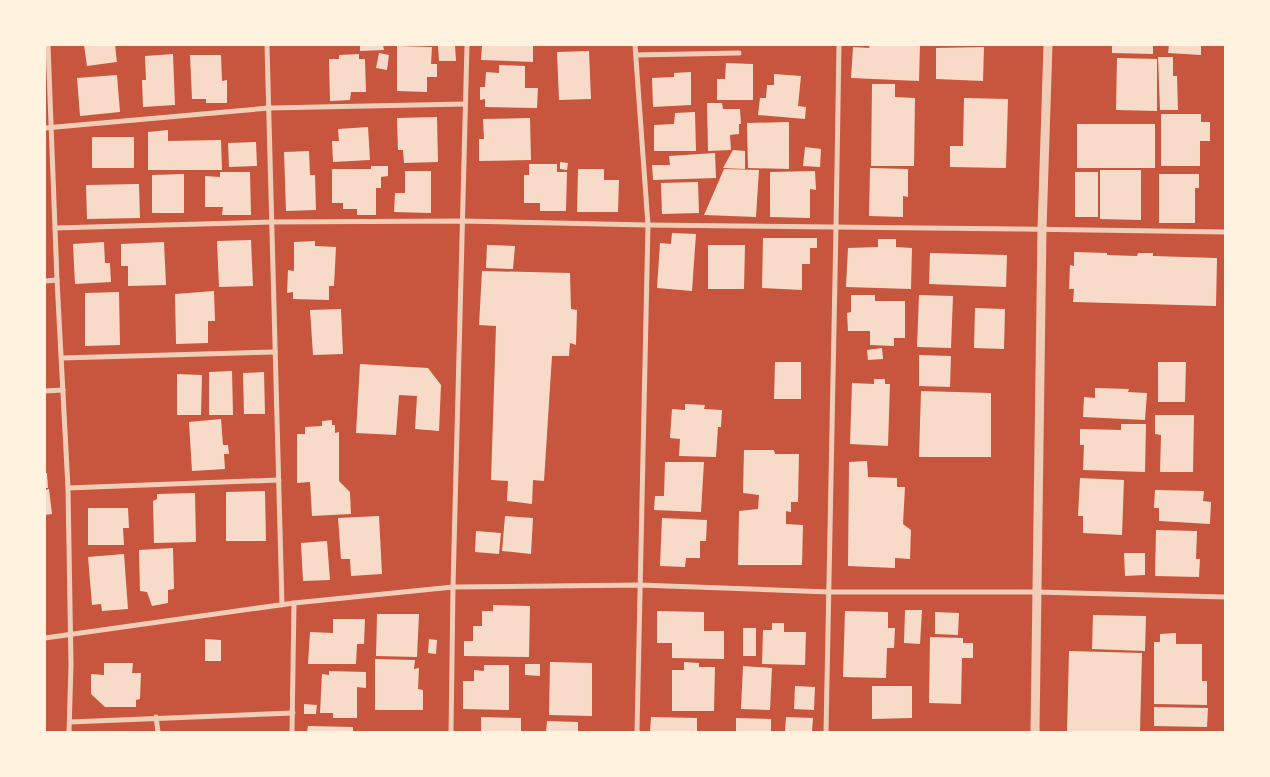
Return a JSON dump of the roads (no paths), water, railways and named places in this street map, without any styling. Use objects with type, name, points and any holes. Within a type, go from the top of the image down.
[{"type":"street","points":[[48,45],[57,280],[68,488],[71,634],[69,732]]},
{"type":"street","points":[[267,45],[282,605]]},
{"type":"street","points":[[451,732],[467,45]]},
{"type":"street","points":[[636,45],[648,225],[637,732]]},
{"type":"street","points":[[826,732],[839,45]]},
{"type":"street","points":[[1035,732],[1042,229],[1048,45]]},
{"type":"street","points":[[636,55],[739,53]]},
{"type":"street","points":[[45,128],[269,108],[465,104]]},
{"type":"street","points":[[56,228],[272,222],[463,221],[1225,232]]},
{"type":"street","points":[[45,281],[57,280]]},
{"type":"street","points":[[62,358],[275,352]]},
{"type":"street","points":[[45,391],[63,390]]},
{"type":"street","points":[[68,488],[279,480]]},
{"type":"street","points":[[45,638],[294,603],[453,587],[640,585],[829,592],[1036,592],[1225,596]]},
{"type":"street","points":[[292,732],[294,603]]},
{"type":"street","points":[[70,722],[293,712]]},
{"type":"street","points":[[156,718],[158,732]]}]
